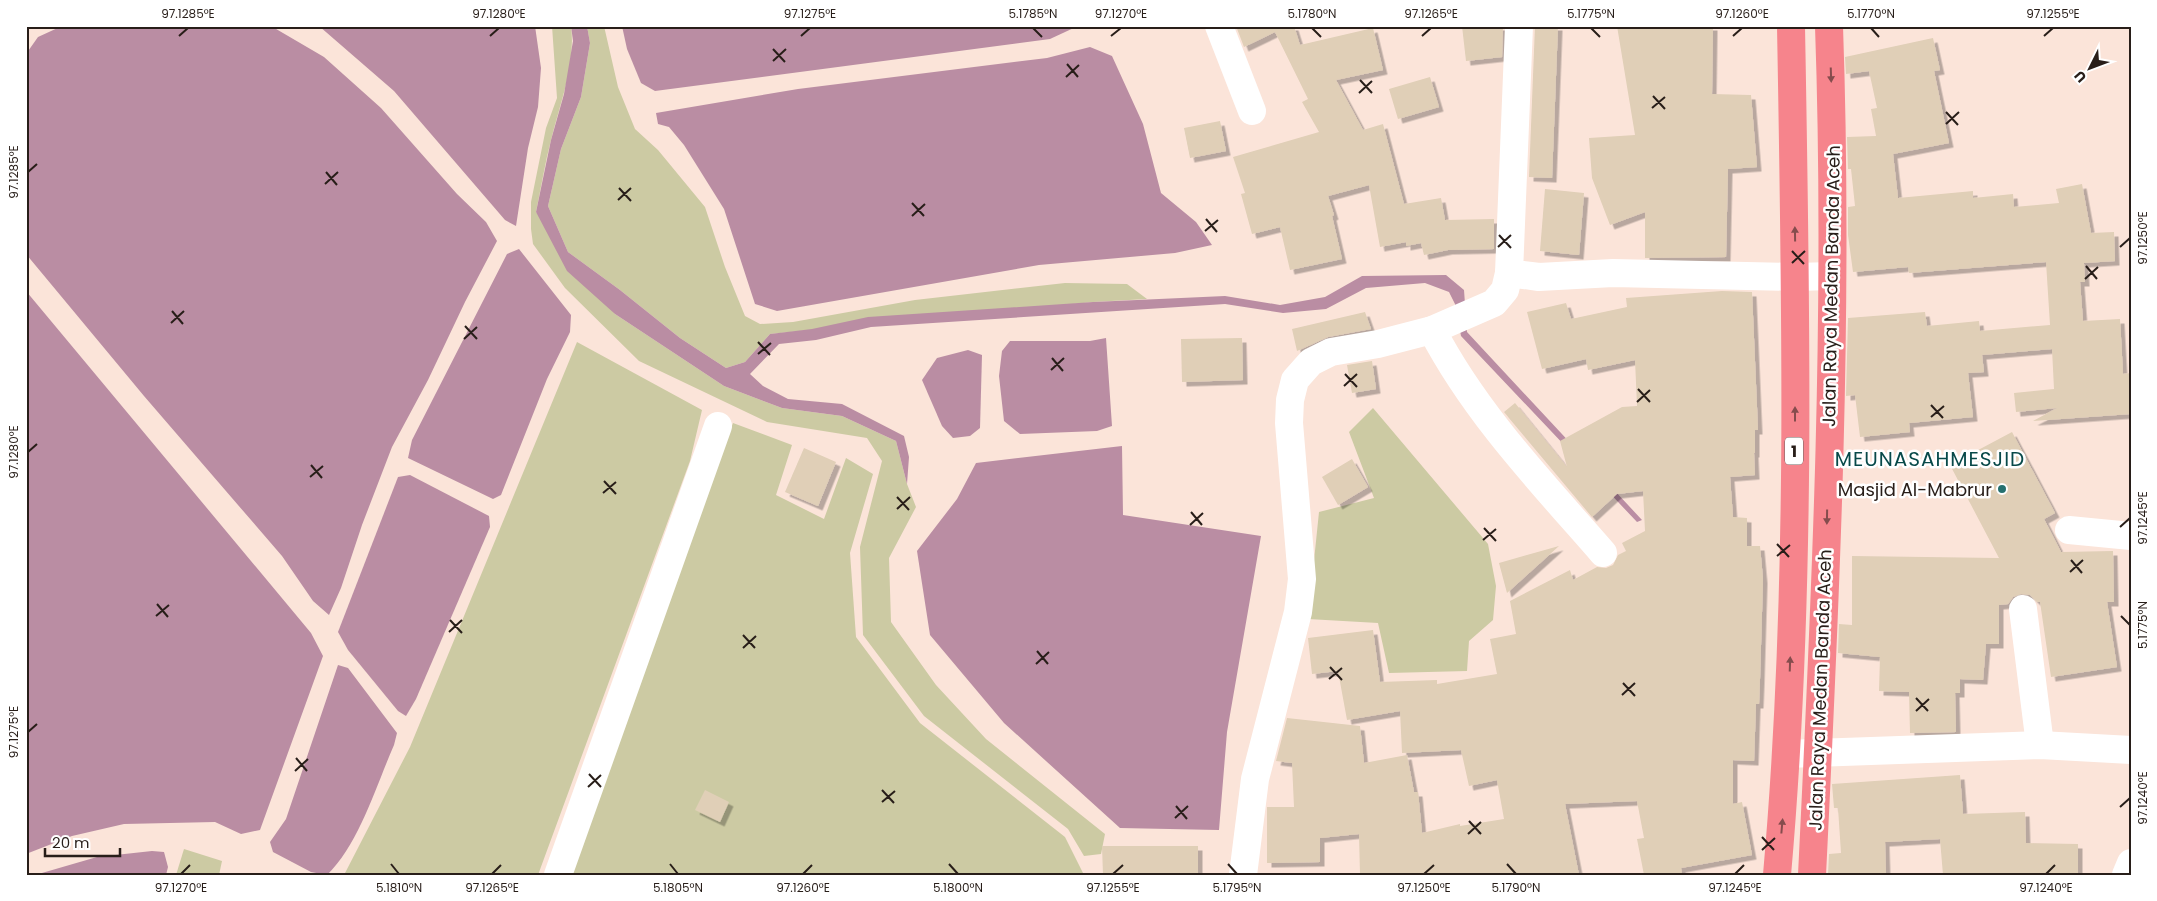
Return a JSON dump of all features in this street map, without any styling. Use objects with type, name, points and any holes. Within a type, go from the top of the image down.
[{"type":"highway","name":"Jalan Raya Medan Banda Aceh","points":[[1777,875],[1786,754],[1794,572],[1796,277],[1791,26]]},
{"type":"highway","name":"Jalan Raya Medan Banda Aceh","points":[[1812,875],[1828,489],[1834,173],[1829,26]]},
{"type":"highway","points":[[1794,488],[1828,489]]},
{"type":"street","points":[[1219,26],[1252,111]]},
{"type":"street","points":[[1244,875],[1255,779],[1298,612],[1302,579],[1289,423],[1290,400],[1295,380],[1311,362],[1331,352],[1378,344],[1441,326],[1494,303],[1505,290],[1508,273],[1520,26]]},
{"type":"street","points":[[1508,273],[1539,277],[1613,273],[1832,276]]},
{"type":"street","points":[[1441,326],[1447,360],[1469,391],[1533,473],[1603,553]]},
{"type":"street","points":[[558,875],[718,426]]},
{"type":"street","points":[[2069,530],[2131,536]]},
{"type":"street","points":[[2023,610],[2040,745]]},
{"type":"street","points":[[1786,754],[2040,745],[2131,750]]},
{"type":"street","points":[[2126,875],[2131,863]]},
{"type":"shaded area","points":[[62,26],[271,26],[324,57],[381,108],[457,194],[486,222],[497,241],[465,302],[428,380],[392,447],[362,525],[341,588],[329,615],[313,601],[282,556],[144,396],[26,254],[26,54],[38,37]]},
{"type":"shaded area","points":[[319,26],[535,26],[541,68],[538,107],[528,148],[516,226],[505,220],[394,91]]},
{"type":"shaded area","points":[[552,26],[571,26],[571,55],[536,212],[615,314],[724,386],[782,408],[842,416],[896,441],[907,484],[916,507],[889,558],[891,622],[936,685],[986,739],[1105,834],[1101,854],[1084,856],[1068,829],[924,716],[863,635],[860,547],[882,461],[867,438],[767,422],[639,361],[565,288],[533,244],[531,202],[546,128],[557,98]]},
{"type":"shaded area","points":[[571,26],[587,26],[590,43],[581,97],[561,149],[548,206],[568,252],[620,290],[680,338],[726,368],[745,362],[770,334],[812,329],[868,317],[1093,302],[1225,296],[1280,305],[1325,297],[1362,276],[1446,275],[1464,290],[1467,332],[1642,520],[1637,522],[1461,336],[1455,304],[1449,292],[1425,283],[1366,288],[1326,309],[1283,313],[1225,304],[871,327],[816,340],[779,344],[750,374],[763,386],[788,399],[842,404],[904,436],[909,457],[907,484],[896,441],[842,416],[782,408],[724,386],[615,314],[567,271],[536,212],[551,140],[564,94],[573,41]]},
{"type":"shaded area","points":[[587,26],[604,26],[618,87],[635,129],[658,150],[705,207],[725,267],[745,316],[760,324],[793,322],[915,300],[1065,283],[1127,284],[1147,299],[1093,302],[770,334],[745,362],[726,368],[680,338],[620,290],[568,252],[548,206],[561,149],[581,97],[590,43]]},
{"type":"shaded area","points":[[622,26],[1078,26],[1050,39],[655,91],[641,83],[627,49]]},
{"type":"shaded area","points":[[1090,47],[1112,56],[1143,124],[1161,193],[1196,222],[1212,245],[1175,253],[1039,265],[777,311],[755,304],[724,209],[684,145],[669,127],[658,124],[656,113],[798,89],[1047,58]]},
{"type":"shaded area","points":[[519,249],[571,315],[570,332],[547,379],[501,495],[493,499],[408,458],[412,440],[507,254]]},
{"type":"shaded area","points":[[26,291],[311,633],[323,656],[260,830],[241,834],[215,822],[124,824],[72,836],[26,854]]},
{"type":"shaded area","points":[[1106,338],[1112,426],[1097,431],[1020,434],[1004,421],[999,376],[1002,351],[1010,341],[1090,341]]},
{"type":"shaded area","points":[[577,342],[702,410],[690,461],[538,875],[344,875],[410,747]]},
{"type":"shaded area","points":[[968,350],[982,355],[980,428],[970,436],[953,438],[942,426],[922,380],[937,358]]},
{"type":"shaded area","points":[[1373,408],[1488,544],[1496,586],[1493,620],[1469,641],[1467,671],[1389,673],[1378,623],[1308,619],[1319,512],[1374,498],[1349,432]]},
{"type":"shaded area","points":[[733,423],[792,445],[776,495],[824,519],[846,458],[873,474],[850,553],[856,637],[920,723],[1065,837],[1084,875],[570,875]]},
{"type":"shaded area","points":[[1122,446],[1123,515],[1261,536],[1227,732],[1219,830],[1120,828],[1004,723],[930,635],[917,551],[957,499],[976,463]]},
{"type":"shaded area","points":[[410,475],[489,516],[490,527],[416,699],[406,716],[398,711],[348,650],[338,632],[398,477]]},
{"type":"shaded area","points":[[338,665],[348,668],[397,733],[394,745],[358,831],[338,862],[327,875],[311,872],[273,852],[270,842],[286,819]]},
{"type":"shaded area","points":[[184,849],[222,861],[219,875],[176,875]]},
{"type":"shaded area","points":[[152,851],[164,852],[168,867],[166,875],[35,875],[97,857]]},
{"type":"building","points":[[1236,26],[1294,26],[1300,45],[1373,28],[1383,70],[1336,80],[1363,130],[1383,124],[1404,204],[1441,198],[1445,220],[1494,219],[1494,249],[1448,250],[1424,255],[1421,243],[1406,246],[1406,242],[1380,247],[1369,185],[1328,196],[1334,215],[1332,216],[1342,259],[1290,270],[1280,227],[1252,234],[1241,194],[1245,193],[1233,157],[1319,132],[1302,102],[1308,99],[1275,32],[1244,47]]},
{"type":"building","points":[[1462,26],[1503,26],[1502,57],[1466,61]]},
{"type":"building","points":[[1535,26],[1558,26],[1552,178],[1529,177]]},
{"type":"building","points":[[1617,26],[1713,26],[1712,94],[1751,95],[1757,167],[1728,169],[1726,257],[1645,258],[1645,212],[1610,225],[1592,178],[1589,138],[1635,135]]},
{"type":"building","points":[[1933,38],[1940,70],[1934,71],[1949,143],[1893,154],[1898,198],[1973,191],[1973,198],[2013,194],[2014,207],[2059,203],[2056,189],[2082,184],[2091,233],[2114,232],[2115,261],[2084,263],[2085,282],[2080,282],[2083,321],[2120,319],[2123,374],[2131,373],[2131,414],[2033,421],[2057,408],[2016,412],[2014,393],[2054,389],[2052,349],[1982,355],[1984,372],[1968,373],[1973,417],[1909,423],[1910,432],[1860,437],[1855,395],[1846,396],[1848,318],[1925,312],[1927,326],[1979,321],[1980,331],[2050,325],[2046,262],[1909,273],[1908,267],[1853,272],[1848,235],[1848,207],[1855,206],[1851,169],[1848,169],[1847,137],[1876,136],[1871,109],[1877,108],[1869,71],[1846,74],[1845,57]]},
{"type":"building","points":[[1430,77],[1439,107],[1398,119],[1389,89]]},
{"type":"building","points":[[1220,121],[1226,151],[1190,158],[1184,128]]},
{"type":"building","points":[[1545,189],[1584,193],[1579,255],[1540,251]]},
{"type":"building","points":[[1722,291],[1752,292],[1758,430],[1755,430],[1755,475],[1730,477],[1733,517],[1747,518],[1747,546],[1760,546],[1763,579],[1759,704],[1756,704],[1754,761],[1733,760],[1733,804],[1742,802],[1752,855],[1681,868],[1682,875],[1644,875],[1637,839],[1644,838],[1637,801],[1565,804],[1579,875],[1360,875],[1359,834],[1320,838],[1320,862],[1267,863],[1267,807],[1294,807],[1292,763],[1276,761],[1287,718],[1360,726],[1364,763],[1407,755],[1414,792],[1418,792],[1422,833],[1460,824],[1460,826],[1504,819],[1497,780],[1469,786],[1461,750],[1402,753],[1400,711],[1347,720],[1338,671],[1312,674],[1308,638],[1373,630],[1380,682],[1437,680],[1437,684],[1497,674],[1490,639],[1516,634],[1510,601],[1570,570],[1573,580],[1597,567],[1606,568],[1613,565],[1618,555],[1626,551],[1622,543],[1645,531],[1643,491],[1617,494],[1592,517],[1504,412],[1515,403],[1567,467],[1560,441],[1622,407],[1637,406],[1635,360],[1588,370],[1586,359],[1542,369],[1527,312],[1566,303],[1571,319],[1627,307],[1626,298]]},
{"type":"building","points":[[1365,312],[1371,329],[1328,337],[1297,351],[1292,329]]},
{"type":"building","points":[[1242,338],[1243,380],[1182,382],[1181,339]]},
{"type":"building","points":[[1372,361],[1376,389],[1352,393],[1347,365]]},
{"type":"building","points":[[2012,432],[2055,513],[2044,519],[2061,552],[2113,551],[2114,602],[2107,602],[2117,667],[2051,677],[2040,602],[2037,602],[2030,595],[2021,594],[2013,597],[2008,604],[1999,605],[1999,644],[1986,644],[1983,680],[1960,679],[1960,693],[1955,693],[1956,732],[1910,733],[1909,692],[1879,691],[1880,657],[1838,653],[1839,624],[1852,625],[1852,556],[1999,558],[1950,465]]},
{"type":"building","points":[[804,448],[836,462],[818,506],[785,492]]},
{"type":"building","points":[[1352,459],[1368,487],[1338,505],[1322,477]]},
{"type":"building","points":[[1559,546],[1507,593],[1499,563]]},
{"type":"building","points":[[1960,775],[1963,814],[2025,812],[2026,843],[2078,844],[2078,875],[1943,875],[1940,839],[1885,842],[1886,875],[1828,875],[1829,854],[1841,853],[1838,808],[1834,808],[1832,784]]},
{"type":"building","points":[[705,790],[729,802],[720,822],[695,810]]},
{"type":"building","points":[[1102,846],[1198,846],[1198,875],[1103,875]]},
{"type":"place","name":"Masjid Al-Mabrur","points":[[2002,489]]},
{"type":"district","name":"MEUNASAHMESJID","points":[[1930,459]]}]
